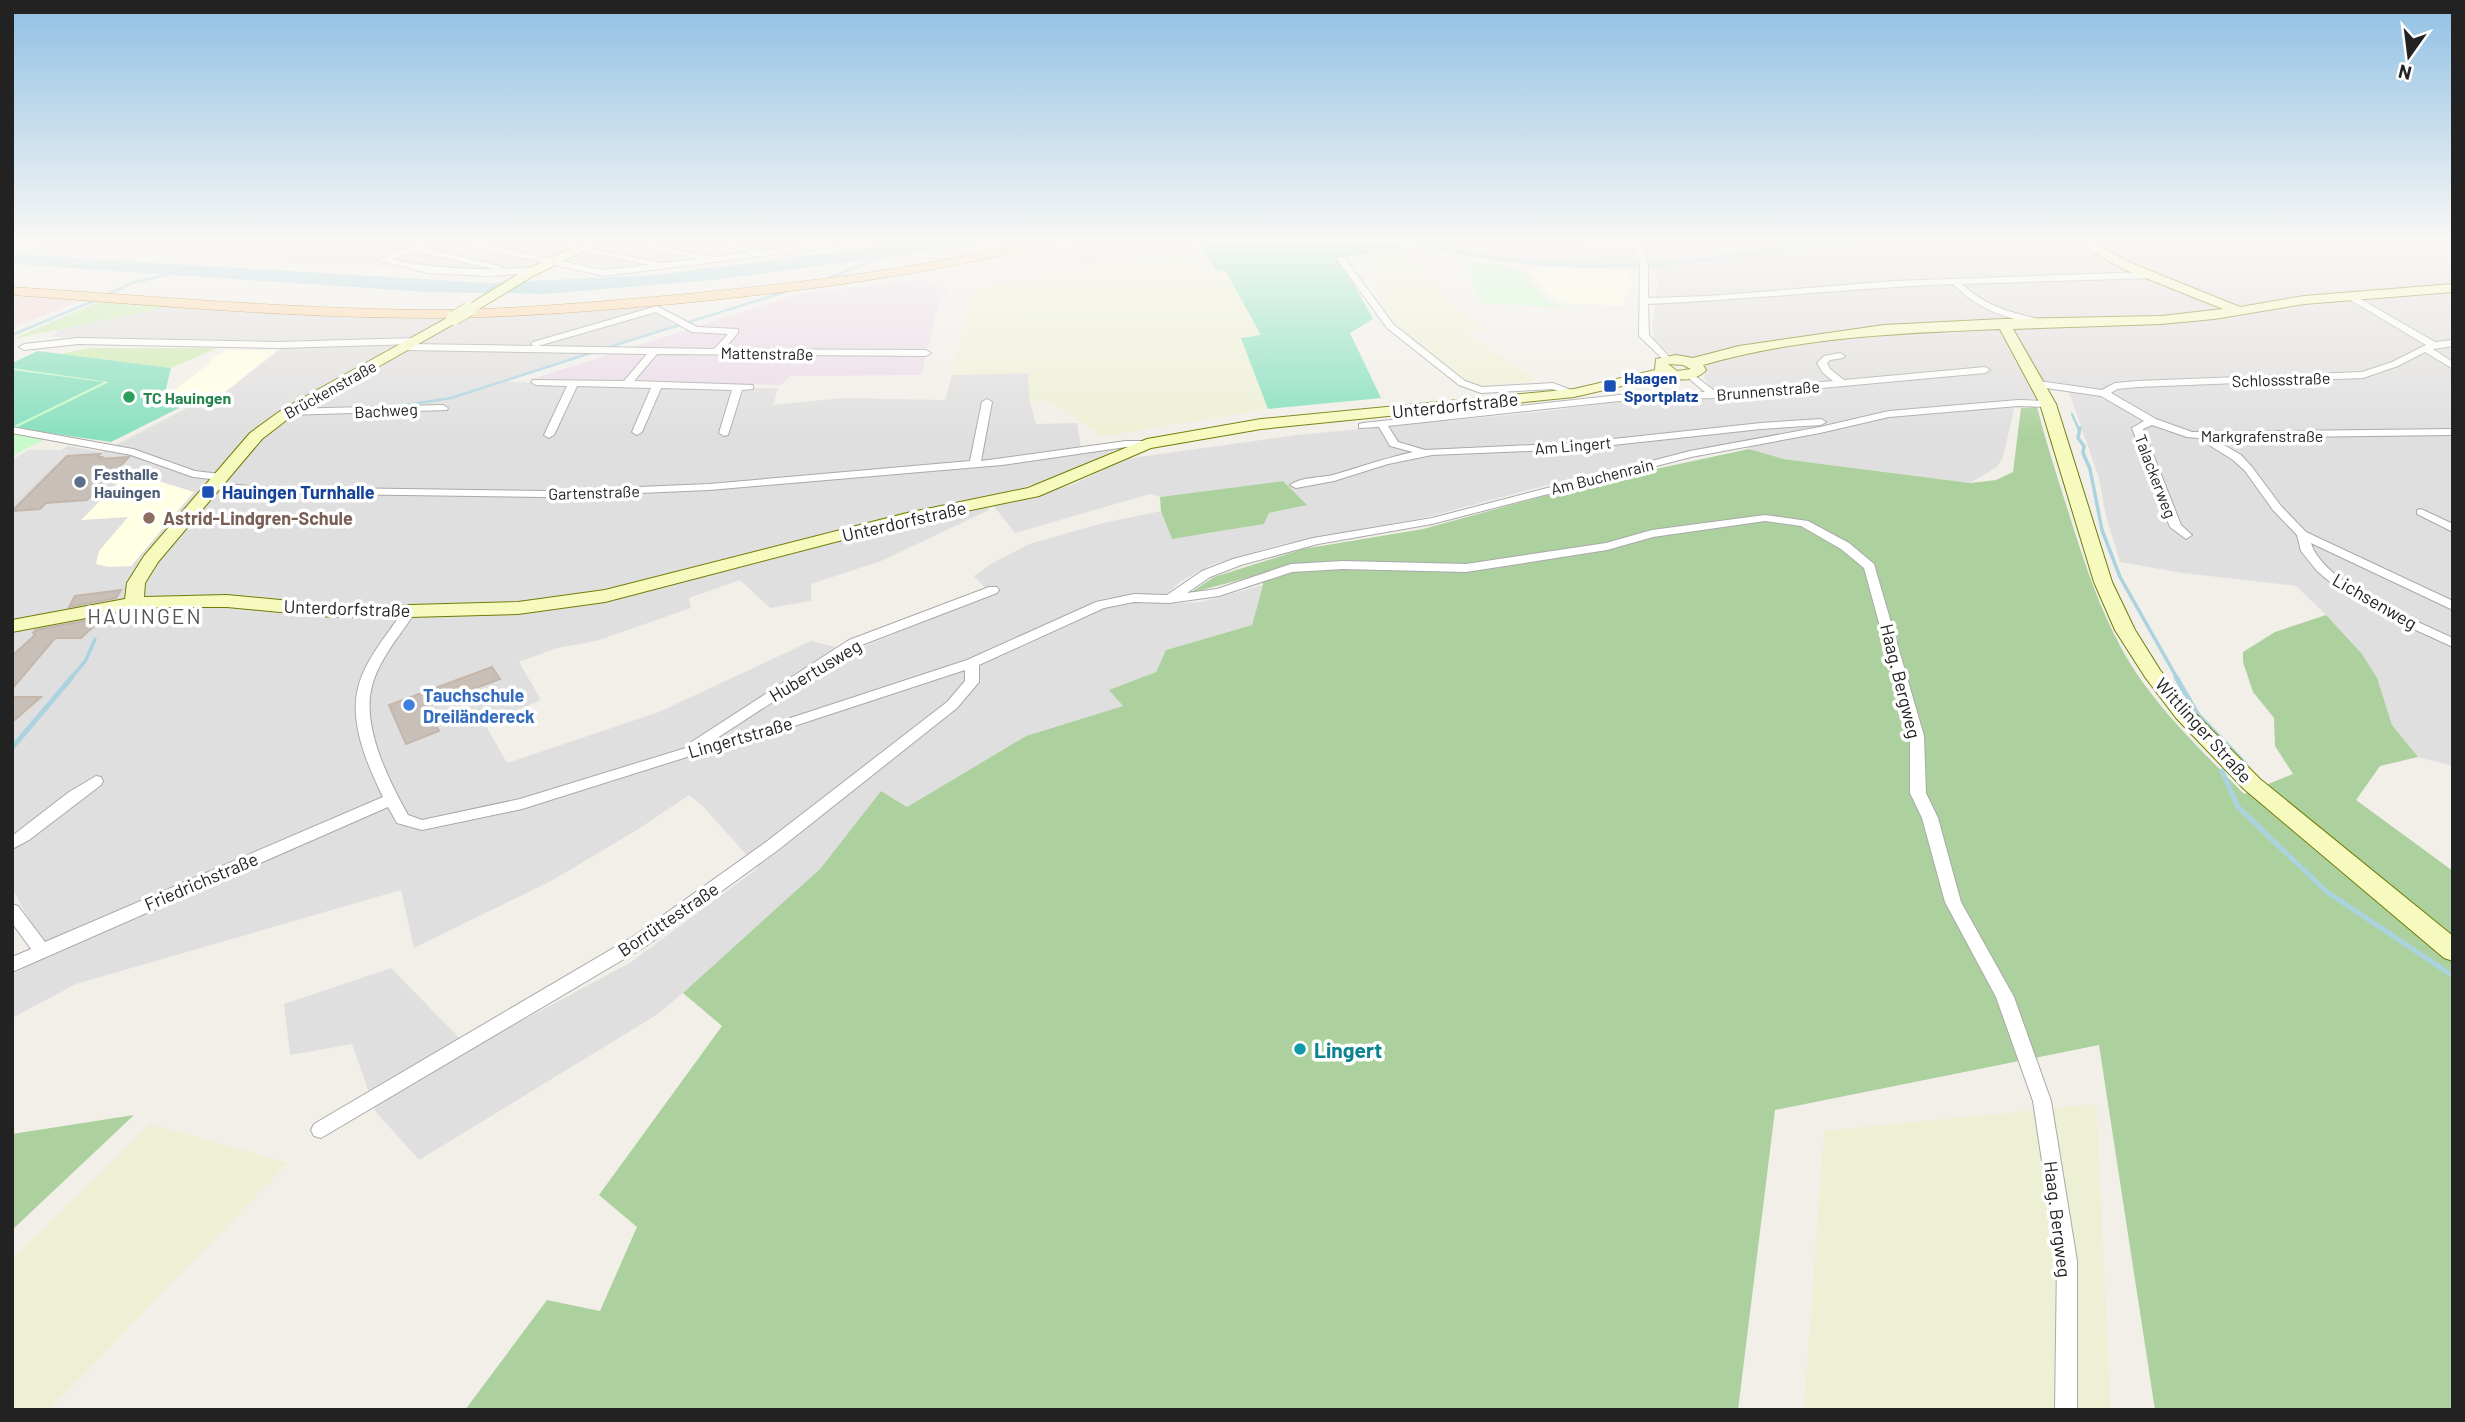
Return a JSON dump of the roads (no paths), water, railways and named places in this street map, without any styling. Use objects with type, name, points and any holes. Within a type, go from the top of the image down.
[{"type":"main road","points":[[253,305],[366,312],[462,313],[605,305]]},
{"type":"street","name":"Brückenstraße","points":[[134,603],[136,583],[150,559],[256,436],[288,412],[411,344],[474,305]]},
{"type":"street","points":[[1375,305],[1390,326],[1462,383],[1481,390],[1553,386],[1574,393]]},
{"type":"street","points":[[1644,305],[1643,336],[1666,366]]},
{"type":"street","points":[[1981,305],[2004,319]]},
{"type":"street","points":[[2224,305],[2238,311]]},
{"type":"street","points":[[1714,395],[1692,369],[1739,350],[1845,333],[2004,319],[2044,323],[2161,320],[2269,305]]},
{"type":"street","points":[[2365,305],[2429,346],[2453,366]]},
{"type":"street","points":[[521,349],[653,309],[661,310],[695,330],[734,331],[716,353]]},
{"type":"street","name":"Wittlinger Straße","points":[[2004,319],[2048,404],[2053,427],[2104,582],[2125,630],[2152,673],[2183,713],[2252,784],[2453,951]]},
{"type":"street","name":"Mattenstraße","points":[[24,347],[78,341],[277,345],[359,341],[609,351],[926,353]]},
{"type":"street","name":"Schlossstraße","points":[[2104,393],[2115,386],[2138,384],[2362,375],[2395,364],[2429,346],[2453,343]]},
{"type":"street","points":[[627,384],[654,351]]},
{"type":"street","name":"Brunnenstraße","points":[[1840,356],[1827,358],[1822,363],[1826,371],[1842,383]]},
{"type":"street","name":"Unterdorfstraße","points":[[12,626],[134,603],[227,601],[333,611],[410,611],[518,608],[605,596],[907,519],[1033,492],[1147,444],[1261,424],[1574,393],[1666,366],[1692,369]]},
{"type":"street","name":"Brunnenstraße","points":[[1381,423],[1619,398],[1714,395],[1985,370]]},
{"type":"street","points":[[536,382],[744,387],[724,433]]},
{"type":"street","points":[[549,435],[573,383]]},
{"type":"street","name":"Markgrafenstraße","points":[[2039,384],[2104,393],[2152,421],[2191,435],[2453,432]]},
{"type":"street","points":[[637,432],[657,385]]},
{"type":"street","points":[[975,464],[987,402]]},
{"type":"street","name":"Am Buchenrain","points":[[1169,599],[1206,574],[1237,562],[1317,541],[1432,521],[1677,457],[1925,409],[2018,403],[2048,404]]},
{"type":"street","name":"Bachweg","points":[[288,412],[443,408]]},
{"type":"street","name":"Am Lingert","points":[[1296,485],[1334,478],[1386,461],[1432,452],[1576,446],[1761,426],[1854,421]]},
{"type":"street","name":"Talackerweg","points":[[2152,421],[2137,428],[2142,445],[2176,527],[2186,535]]},
{"type":"street","points":[[1381,423],[1394,444],[1406,449],[1432,452]]},
{"type":"street","name":"Unterdorfstraße","points":[[1363,426],[1381,423]]},
{"type":"street","points":[[12,430],[133,452],[217,482]]},
{"type":"street","name":"Lichsenweg","points":[[2191,435],[2222,446],[2240,457],[2288,523],[2302,534],[2302,545],[2311,559],[2330,576],[2384,609],[2453,643]]},
{"type":"street","name":"Gartenstraße","points":[[217,482],[261,490],[546,495],[709,487],[975,464],[1126,444],[1147,444]]},
{"type":"street","points":[[2421,512],[2453,529]]},
{"type":"street","name":"Haag. Bergweg","points":[[1291,568],[1343,565],[1466,568],[1607,546],[1652,534],[1765,518],[1804,523],[1844,546],[1870,567],[1917,736],[1918,793],[1930,818],[1953,902],[2005,997],[2042,1101],[2067,1261],[2066,1410]]},
{"type":"street","points":[[2302,534],[2453,606]]},
{"type":"street","name":"Lingertstraße","points":[[410,611],[366,683],[361,699],[366,738],[391,800],[402,819],[422,825],[523,804],[768,730],[972,663],[1100,605],[1134,598],[1169,599],[1219,593],[1291,568]]},
{"type":"street","name":"Hubertusweg","points":[[685,753],[854,643],[993,590]]},
{"type":"street","name":"Borrüttestraße","points":[[321,1130],[640,941],[772,846],[951,705],[972,682],[972,663]]},
{"type":"street","points":[[12,844],[43,824],[76,793],[96,781]]},
{"type":"street","name":"Friedrichstraße","points":[[12,965],[391,800]]},
{"type":"street","points":[[12,910],[42,951]]},
{"type":"waterway","points":[[12,335],[83,305]]},
{"type":"waterway","points":[[606,348],[742,305]]},
{"type":"waterway","points":[[393,407],[451,398],[594,352]]},
{"type":"waterway","points":[[2072,414],[2079,430]]},
{"type":"waterway","points":[[2080,428],[2078,438],[2084,446],[2083,453],[2090,469],[2102,530],[2120,577],[2177,678]]},
{"type":"waterway","points":[[71,678],[86,660],[95,639]]},
{"type":"waterway","points":[[12,748],[72,677]]},
{"type":"waterway","points":[[2176,677],[2198,715],[2245,764]]},
{"type":"waterway","points":[[2222,771],[2238,807],[2327,892],[2453,976]]},
{"type":"place","name":"Haagen Sportplatz","points":[[1610,386]]},
{"type":"place","name":"TC Hauingen","points":[[129,397]]},
{"type":"place","name":"Festhalle Hauingen","points":[[80,482]]},
{"type":"place","name":"Hauingen Turnhalle","points":[[208,492]]},
{"type":"place","name":"Astrid-Lindgren-Schule","points":[[149,518]]},
{"type":"place","name":"Tauchschule Dreiländereck","points":[[409,705]]},
{"type":"place","name":"Lingert","points":[[1300,1049]]},
{"type":"district","name":"HAUINGEN","points":[[145,615]]}]
